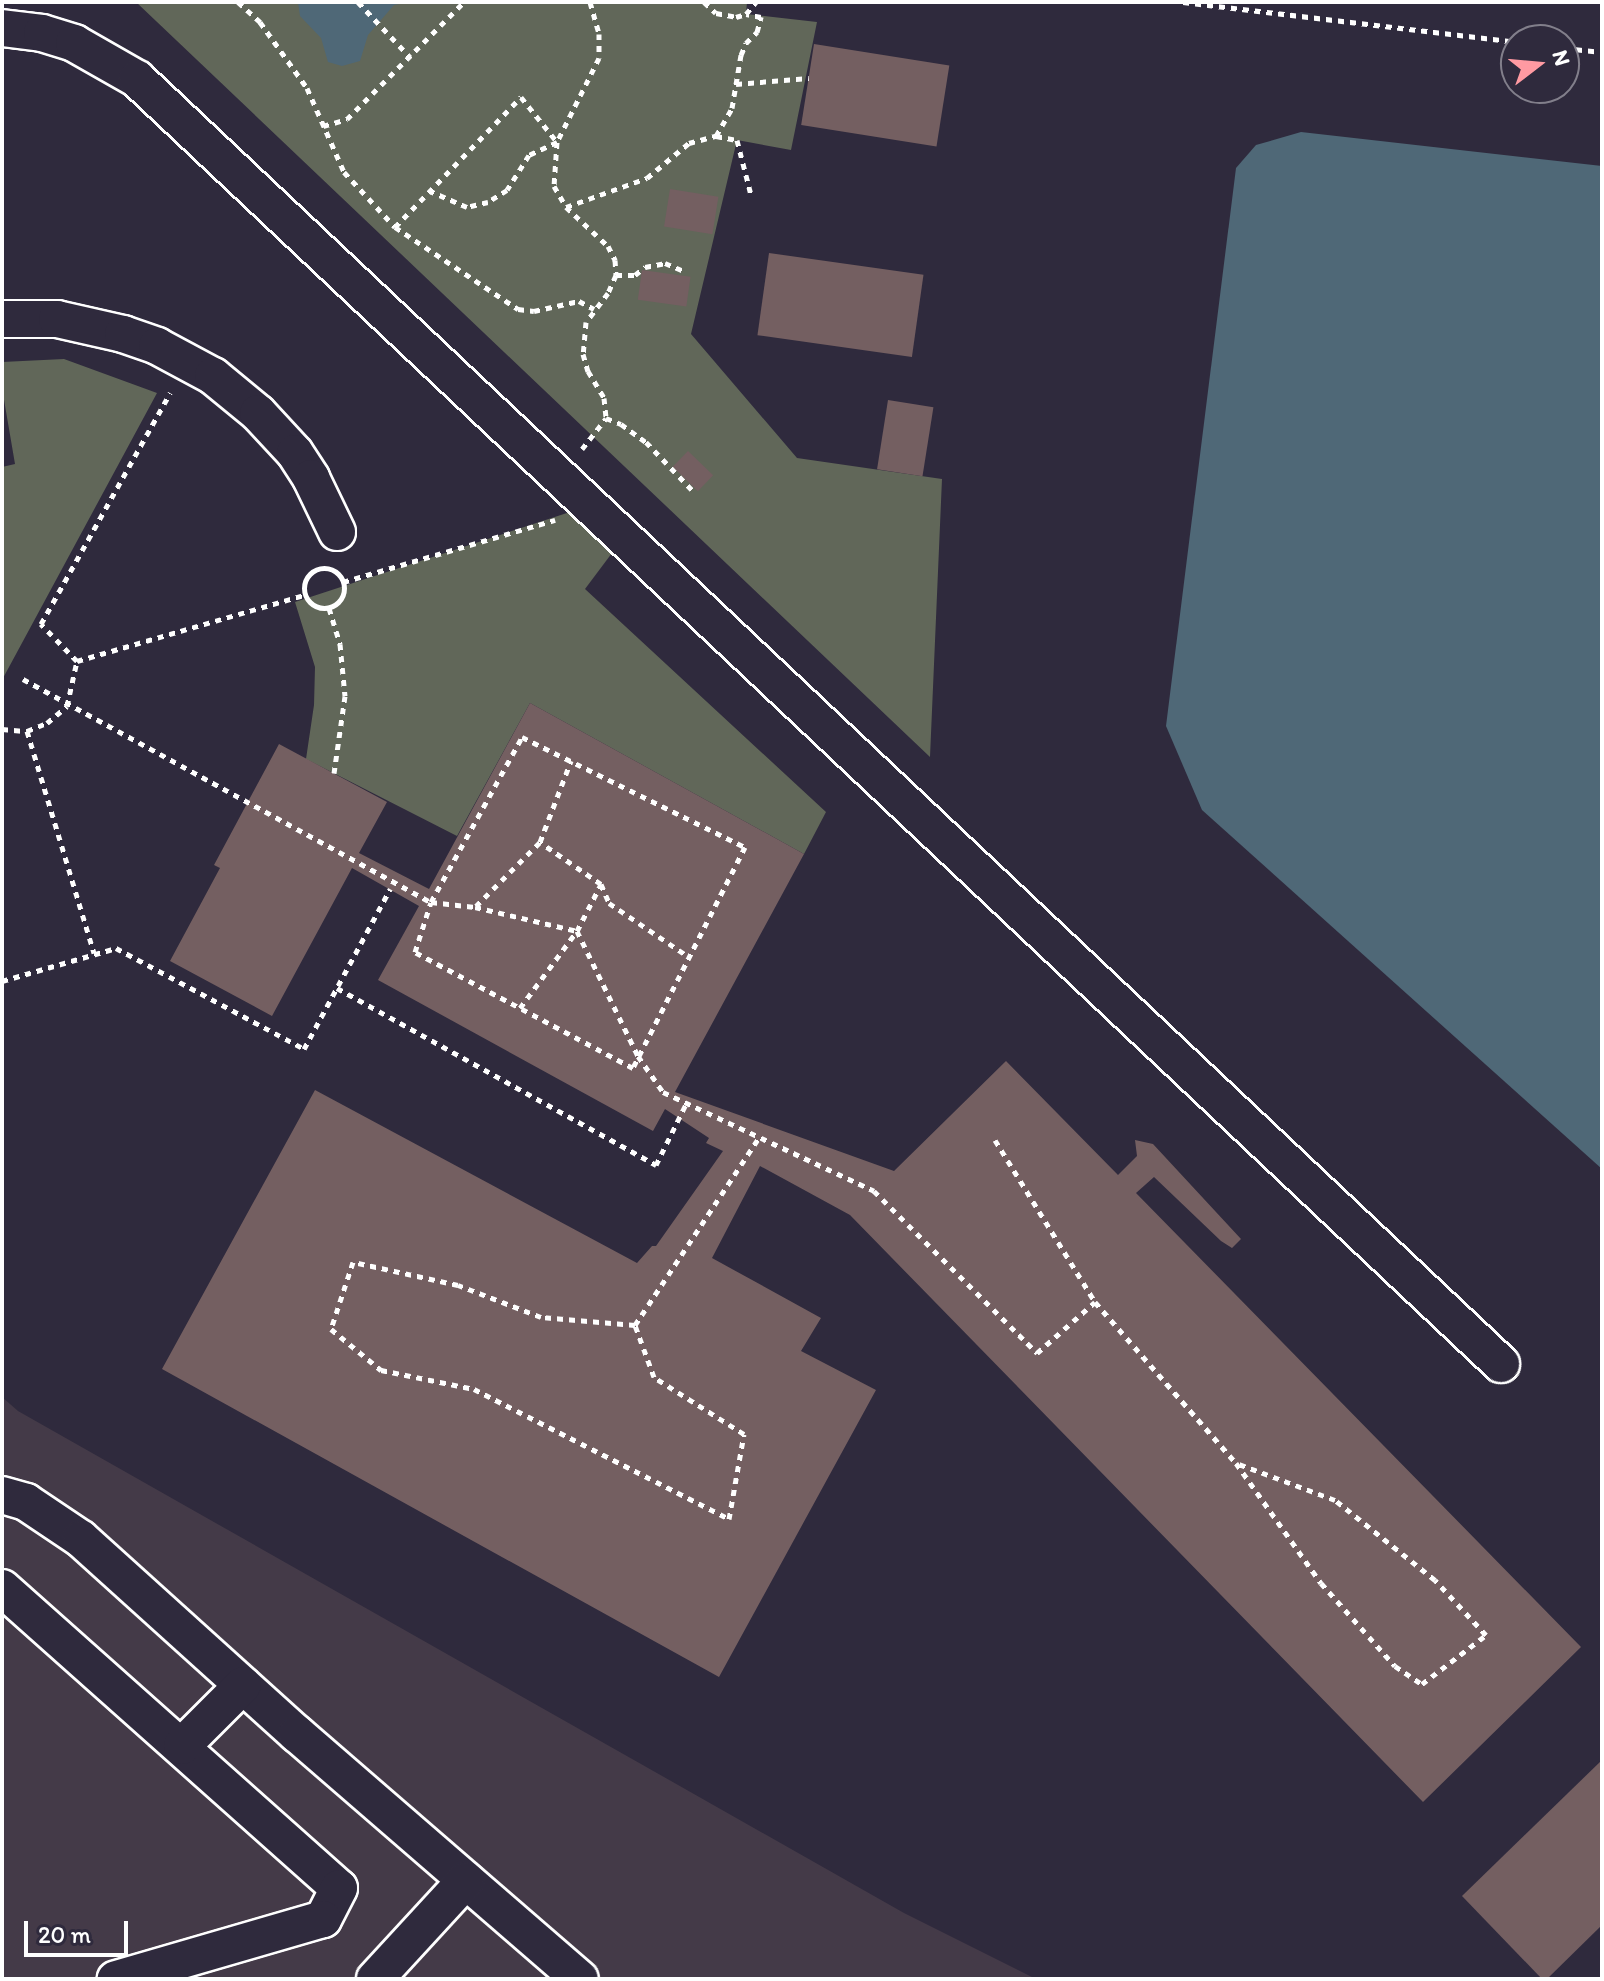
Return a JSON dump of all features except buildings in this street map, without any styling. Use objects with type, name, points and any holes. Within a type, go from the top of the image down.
[{"type":"lane","points":[[2,28],[42,33],[74,43],[137,79],[1501,1364]]},
{"type":"lane","points":[[2,319],[57,319],[137,339],[189,362],[237,394],[277,432],[311,478],[325,545]]},
{"type":"lane","points":[[2,1495],[26,1502],[81,1539],[580,1979]]},
{"type":"lane","points":[[2,1588],[339,1888],[323,1919],[116,1979]]},
{"type":"lane","points":[[182,1746],[243,1685]]},
{"type":"lane","points":[[375,1979],[466,1880]]},
{"type":"path","points":[[238,2],[260,22],[307,88],[344,172],[395,227],[518,309],[534,311],[579,301],[594,309]]},
{"type":"path","points":[[358,2],[410,57]]},
{"type":"path","points":[[322,126],[347,119],[464,2]]},
{"type":"path","points":[[590,2],[599,34],[599,58],[557,142],[554,186],[566,207],[608,246],[615,260],[616,275],[608,293],[586,322],[583,354],[588,371],[604,398],[606,418],[621,424],[646,442],[693,491]]},
{"type":"path","points":[[704,2],[716,13],[761,17],[757,32],[746,43],[741,55],[732,108],[716,136]]},
{"type":"path","points":[[746,14],[756,2]]},
{"type":"path","points":[[1183,2],[1500,40]]},
{"type":"path","points":[[1580,50],[1602,52]]},
{"type":"path","points":[[736,84],[809,78]]},
{"type":"path","points":[[395,227],[521,97],[557,142]]},
{"type":"path","points":[[566,207],[647,178],[689,143],[716,136],[737,140],[751,195]]},
{"type":"path","points":[[430,191],[467,207],[488,202],[507,190],[529,155],[557,142]]},
{"type":"path","points":[[616,275],[635,275],[645,267],[665,263],[677,265],[686,272]]},
{"type":"path","points":[[77,661],[41,624],[189,362]]},
{"type":"path","points":[[157,387],[181,399]]},
{"type":"path","points":[[343,582],[559,519]]},
{"type":"path","points":[[317,569],[333,570],[343,582],[342,598],[329,608],[314,606],[304,595],[305,579],[317,569],[325,545]]},
{"type":"path","points":[[77,661],[304,595]]},
{"type":"path","points":[[329,608],[340,644],[345,696],[334,773]]},
{"type":"path","points":[[2,729],[27,731],[47,723],[67,706],[77,661]]},
{"type":"path","points":[[23,679],[67,706],[431,902],[475,907],[577,931]]},
{"type":"path","points":[[27,731],[94,953]]},
{"type":"path","points":[[522,737],[745,847],[633,1068],[415,952],[431,902],[522,737]]},
{"type":"path","points":[[475,907],[540,842],[571,761]]},
{"type":"path","points":[[540,842],[601,884],[609,903],[689,957]]},
{"type":"path","points":[[520,1008],[577,931],[601,884]]},
{"type":"path","points":[[2,981],[116,948],[304,1049],[390,889]]},
{"type":"path","points":[[577,931],[638,1056],[663,1092],[874,1191],[1037,1353],[1095,1302]]},
{"type":"path","points":[[337,988],[656,1165],[686,1104]]},
{"type":"path","points":[[635,1325],[759,1138]]},
{"type":"path","points":[[995,1140],[1095,1302],[1236,1463],[1321,1583],[1395,1666],[1422,1684],[1486,1635],[1435,1580],[1335,1500],[1236,1463]]},
{"type":"path","points":[[353,1262],[458,1285],[541,1317],[635,1325],[654,1377],[744,1434],[729,1519],[474,1389],[381,1370],[331,1329],[353,1262]]},
{"type":"shaded area","points":[[2,1397],[18,1411],[904,1913],[1036,1979],[2,1979]]},
{"type":"green space","points":[[136,2],[747,2],[746,14],[817,22],[791,150],[737,140],[691,334],[797,458],[942,479],[930,757]]},
{"type":"green space","points":[[64,359],[157,393],[2,680],[2,467],[15,464],[2,388],[2,362]]},
{"type":"green space","points":[[570,512],[612,553],[585,589],[826,812],[804,854],[530,703],[457,836],[306,759],[314,705],[315,667],[295,602]]},
{"type":"water","points":[[298,2],[410,2],[394,5],[368,35],[360,61],[342,66],[328,62],[321,38],[300,16]]},
{"type":"water","points":[[1301,132],[1602,166],[1602,1169],[1202,810],[1166,726],[1236,168],[1256,145]]}]
